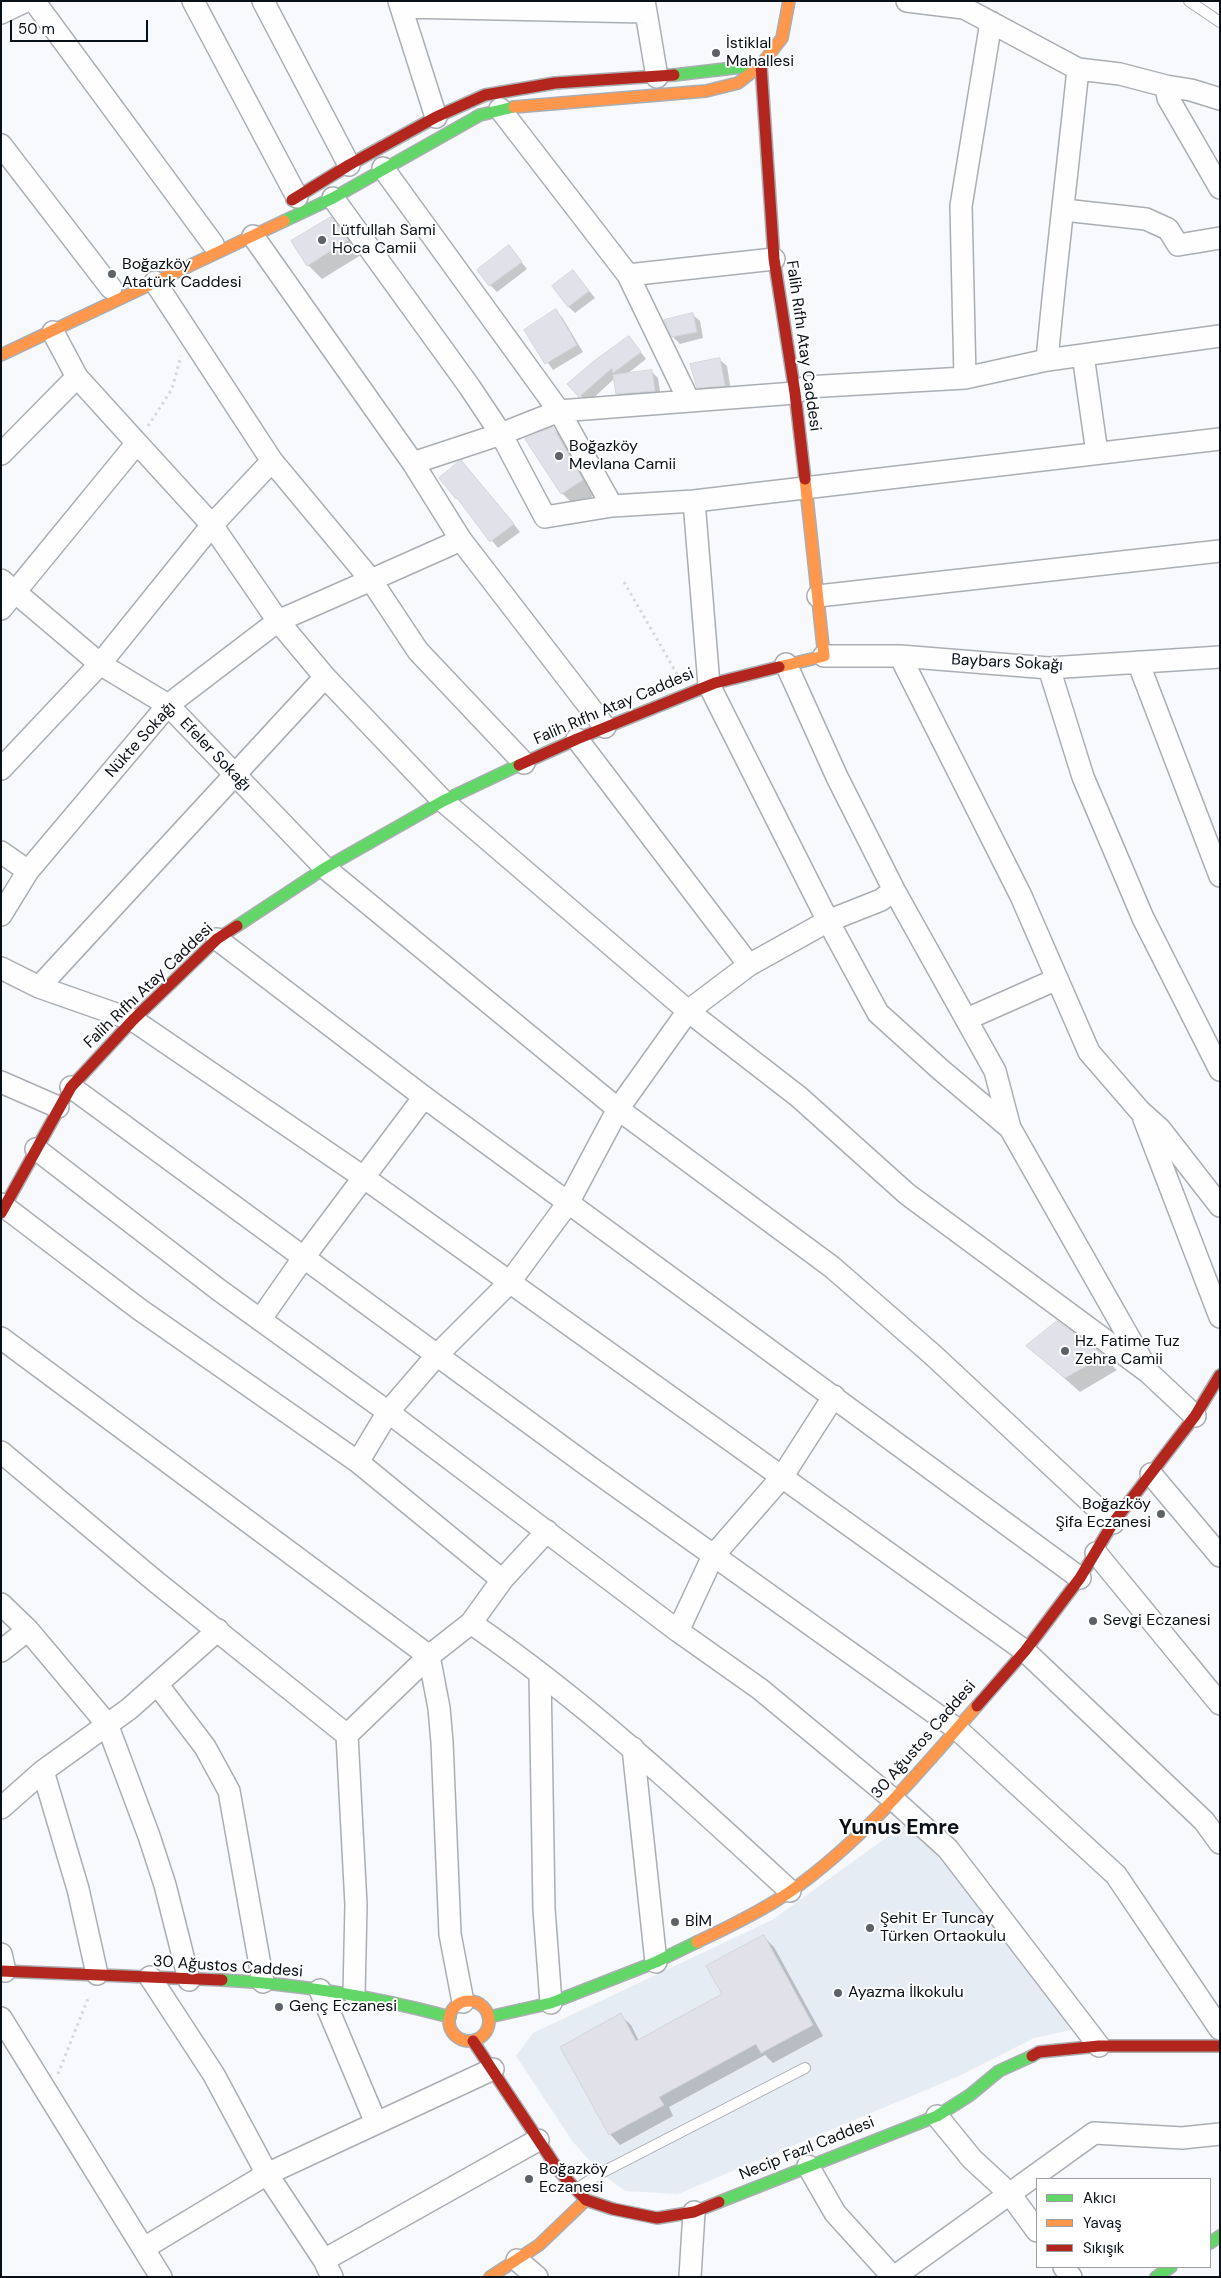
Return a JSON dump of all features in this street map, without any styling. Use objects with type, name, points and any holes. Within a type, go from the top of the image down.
[{"type":"main road","points":[[158,274],[246,233],[333,198],[383,168],[480,115],[500,109],[706,91],[738,83],[761,65],[782,38],[789,1]]},
{"type":"main road","points":[[289,202],[349,165],[436,117],[465,102],[505,90],[555,82],[657,77],[761,65]]},
{"type":"main road","name":"Falih Rıfhı Atay Caddesi","points":[[2,1207],[71,1087],[133,1020],[217,939],[325,868],[443,801],[577,738],[709,685],[786,664],[824,656],[795,393],[774,259],[761,65]]},
{"type":"main road","points":[[1,355],[53,332],[213,244],[246,233]]},
{"type":"main road","name":"30 Ağustos Caddesi","points":[[489,2018],[551,2003],[656,1962],[726,1928],[790,1891],[847,1846],[894,1800],[1024,1651],[1080,1578],[1113,1523],[1195,1416],[1213,1403],[1220,1375]]},
{"type":"main road","name":"30 Ağustos Caddesi","points":[[3,1965],[97,1974],[189,1980],[263,1982],[354,1994],[420,2007],[456,2010]]},
{"type":"main road","points":[[470,2001],[482,2006],[489,2018],[490,2024],[484,2035],[473,2041],[467,2041],[456,2036],[451,2030],[456,2010],[470,2001]]},
{"type":"main road","name":"Necip Fazıl Caddesi","points":[[473,2041],[538,2140],[574,2190],[586,2200],[613,2209],[657,2218],[694,2212],[937,2116],[956,2105],[999,2071],[1020,2059],[1039,2052],[1099,2046],[1220,2046]]},
{"type":"main road","points":[[490,2277],[517,2260],[553,2233],[586,2200]]},
{"type":"main road","points":[[1156,2277],[1170,2268]]},
{"type":"street","points":[[1,12],[26,1]]},
{"type":"street","points":[[34,1],[213,244]]},
{"type":"street","points":[[193,1],[289,202]]},
{"type":"street","points":[[263,1],[349,165]]},
{"type":"street","points":[[906,1],[964,8],[1078,68],[1120,74],[1220,98]]},
{"type":"street","points":[[436,117],[400,4],[645,6],[657,77]]},
{"type":"street","points":[[965,378],[961,206],[990,22]]},
{"type":"street","points":[[1047,360],[1055,270],[1064,210],[1078,68]]},
{"type":"street","points":[[1166,86],[1168,98],[1220,188]]},
{"type":"street","points":[[500,109],[628,275],[689,400]]},
{"type":"street","points":[[1,146],[111,288]]},
{"type":"street","points":[[383,168],[559,411],[612,506]]},
{"type":"street","points":[[333,198],[469,386],[501,434],[545,517],[612,506],[694,501],[804,486],[1220,439]]},
{"type":"street","points":[[1064,210],[1146,219],[1168,229],[1178,245],[1220,238]]},
{"type":"street","points":[[246,233],[413,463],[461,540],[606,727]]},
{"type":"street","points":[[628,275],[774,259]]},
{"type":"street","points":[[158,274],[187,331],[272,461],[371,580],[418,651],[524,763]]},
{"type":"street","points":[[53,332],[77,377],[212,525],[278,621],[325,677],[443,801],[688,1011],[799,1097],[907,1194],[1148,1372],[1195,1416]]},
{"type":"street","points":[[413,463],[501,434],[559,411],[795,393],[806,387],[965,378],[1047,360],[1220,336]]},
{"type":"street","points":[[1083,355],[1097,453]]},
{"type":"street","points":[[1,454],[77,377]]},
{"type":"street","points":[[1,609],[8,586],[137,443]]},
{"type":"street","points":[[1,769],[100,664],[212,525],[272,461]]},
{"type":"street","points":[[694,501],[709,685],[828,920],[878,1013],[941,1070],[1010,1128]]},
{"type":"street","name":"Nükte Sokağı","points":[[1,915],[28,871],[168,706],[278,621],[461,540]]},
{"type":"street","points":[[818,596],[1220,551]]},
{"type":"street","name":"Efeler Sokağı","points":[[8,586],[100,664],[168,706],[325,868],[618,1109],[832,1267],[933,1355],[1113,1523]]},
{"type":"street","name":"Baybars Sokağı","points":[[824,656],[900,656],[1049,668],[1220,657]]},
{"type":"street","points":[[900,656],[1021,896],[1089,1052],[1140,1111],[1160,1129],[1220,1206]]},
{"type":"street","points":[[1138,662],[1220,876]]},
{"type":"street","points":[[786,664],[837,777],[894,890],[996,1070],[1010,1128],[1148,1372]]},
{"type":"street","points":[[1049,668],[1083,777],[1143,918],[1220,1070]]},
{"type":"street","points":[[39,987],[325,677]]},
{"type":"street","points":[[577,738],[749,966]]},
{"type":"street","points":[[1,852],[28,871]]},
{"type":"street","points":[[358,1462],[388,1412],[437,1355],[509,1283],[568,1203],[618,1109],[688,1011],[749,966],[828,920],[881,900],[894,890]]},
{"type":"street","points":[[217,939],[424,1097],[1080,1578]]},
{"type":"street","points":[[1,968],[39,987],[133,1020],[363,1176],[509,1283],[1024,1651],[1204,1821],[1220,1843]]},
{"type":"street","points":[[967,1019],[1057,979]]},
{"type":"street","points":[[1,1082],[58,1107]]},
{"type":"street","points":[[71,1087],[713,1556],[957,1728],[1116,1875],[1220,2029]]},
{"type":"street","points":[[260,1320],[304,1256],[424,1097]]},
{"type":"street","points":[[1140,1111],[1220,1317]]},
{"type":"street","points":[[36,1149],[260,1320],[388,1412],[678,1631],[760,1689],[894,1800],[948,1849],[1099,2046]]},
{"type":"street","points":[[2,1207],[138,1309],[358,1462],[502,1580]]},
{"type":"street","points":[[1,1338],[429,1656],[441,1733],[450,1934],[456,2010]]},
{"type":"street","points":[[678,1631],[713,1556],[782,1477],[834,1396]]},
{"type":"street","points":[[1,1452],[155,1581],[348,1735],[356,1905],[354,1994]]},
{"type":"street","points":[[1151,1474],[1220,1556]]},
{"type":"street","points":[[348,1735],[429,1656],[472,1623],[502,1580],[547,1531]]},
{"type":"street","points":[[1096,1553],[1220,1704]]},
{"type":"street","points":[[1,1604],[28,1630],[107,1724],[154,1852],[189,1980]]},
{"type":"street","points":[[472,1623],[633,1748],[790,1891]]},
{"type":"street","points":[[1,1651],[28,1630]]},
{"type":"street","points":[[1,1808],[43,1772],[128,1709],[218,1630]]},
{"type":"street","points":[[540,1674],[544,1910],[551,2003]]},
{"type":"street","points":[[157,1684],[205,1747],[229,1791],[263,1982]]},
{"type":"street","points":[[633,1748],[656,1962]]},
{"type":"street","points":[[43,1772],[78,1890],[97,1974]]},
{"type":"street","points":[[150,1977],[214,2075],[267,2174],[328,2268],[538,2140]]},
{"type":"street","points":[[320,1990],[376,2123]]},
{"type":"street","points":[[1,2018],[161,2277]]},
{"type":"street","points":[[144,2248],[267,2174],[492,2069]]},
{"type":"street","points":[[937,2116],[972,2159],[1010,2194],[1036,2230]]},
{"type":"street","points":[[808,2166],[836,2214],[894,2277],[1094,2133],[1182,2138],[1220,2134]]},
{"type":"street","points":[[690,2277],[694,2212]]},
{"type":"street","points":[[517,2260],[537,2277]]},
{"type":"lane","points":[[1189,1],[1220,22]]},
{"type":"lane","points":[[574,2190],[601,2173],[805,2068]]},
{"type":"path","points":[[137,443],[172,389],[187,331]]},
{"type":"path","points":[[624,582],[689,694]]},
{"type":"path","points":[[49,2096],[97,1974]]},
{"type":"shaded area","name":"Ayazma İlkokulu","points":[[908,1822],[1033,1960],[1085,2027],[1034,2038],[959,2076],[678,2194],[625,2191],[601,2173],[573,2142],[516,2056],[533,2033],[772,1920]]},
{"type":"building","name":"Lütfullah Sami Hoca Camii","points":[[331,217],[348,240],[307,266],[291,241]]},
{"type":"building","points":[[509,245],[522,262],[489,286],[477,270]]},
{"type":"building","points":[[573,270],[589,291],[568,307],[552,286]]},
{"type":"building","points":[[556,309],[577,345],[545,364],[524,330]]},
{"type":"building","points":[[693,313],[697,332],[672,337],[664,320]]},
{"type":"building","points":[[629,336],[641,352],[613,373],[612,368],[579,397],[567,384],[594,361]]},
{"type":"building","points":[[720,358],[725,386],[697,388],[690,364]]},
{"type":"building","points":[[652,370],[655,391],[616,394],[613,375]]},
{"type":"building","name":"Boğazköy Mevlana Camii","points":[[553,427],[583,480],[561,494],[525,439]]},
{"type":"building","points":[[461,460],[514,524],[490,542],[457,498],[439,478]]},
{"type":"building","name":"Hz. Fatime Tuz Zehra Camii","points":[[1057,1321],[1104,1356],[1065,1378],[1026,1346]]},
{"type":"building","points":[[764,1935],[813,2025],[761,2053],[756,2044],[659,2097],[664,2105],[609,2135],[560,2047],[621,2013],[636,2041],[722,1994],[706,1966]]},
{"type":"traffic: fast","points":[[674,75],[742,67]]},
{"type":"traffic: fast","points":[[284,221],[333,198],[480,115],[514,107]]},
{"type":"traffic: fast","points":[[237,926],[325,868],[443,801],[519,765]]},
{"type":"traffic: fast","points":[[489,2017],[551,2003],[656,1962],[697,1942]]},
{"type":"traffic: fast","points":[[222,1980],[337,1992],[394,2003],[450,2017]]},
{"type":"traffic: fast","points":[[719,2202],[937,2116],[970,2095],[999,2071],[1032,2056]]},
{"type":"traffic: fast","points":[[1211,2242],[1220,2236]]},
{"type":"traffic: fast","points":[[1156,2277],[1170,2268]]},
{"type":"traffic: slow","points":[[514,107],[706,91],[738,83],[761,65],[782,38],[789,1]]},
{"type":"traffic: slow","points":[[1,355],[284,221]]},
{"type":"traffic: slow","points":[[779,667],[824,656],[805,479]]},
{"type":"traffic: slow","points":[[697,1942],[769,1905],[791,1891],[842,1850],[889,1804],[977,1706]]},
{"type":"traffic: slow","points":[[465,2001],[473,2001],[480,2004],[486,2010],[489,2021],[486,2032],[480,2038],[473,2041],[465,2041],[458,2038],[452,2032],[449,2025],[449,2017],[452,2010],[458,2004],[465,2001]]},
{"type":"traffic: slow","points":[[490,2277],[539,2245],[586,2200]]},
{"type":"traffic: jam","points":[[761,65],[774,259],[795,393],[805,479]]},
{"type":"traffic: jam","points":[[292,200],[349,165],[436,117],[485,95],[555,83],[674,75]]},
{"type":"traffic: jam","points":[[519,765],[577,739],[715,683],[779,667]]},
{"type":"traffic: jam","points":[[1,1213],[71,1087],[133,1020],[217,939],[237,926]]},
{"type":"traffic: jam","points":[[977,1706],[1025,1651],[1080,1578],[1113,1523],[1195,1416],[1220,1375]]},
{"type":"traffic: jam","points":[[1,1971],[222,1980]]},
{"type":"traffic: jam","points":[[473,2041],[559,2171],[586,2200],[613,2209],[657,2218],[694,2212],[719,2202]]},
{"type":"traffic: jam","points":[[1032,2056],[1039,2052],[1099,2046],[1220,2046]]},
{"type":"place","name":"İstiklal Mahallesi","points":[[716,53]]},
{"type":"place","name":"Lütfullah Sami Hoca Camii","points":[[322,240]]},
{"type":"place","name":"Boğazköy Atatürk Caddesi","points":[[112,274]]},
{"type":"place","name":"Boğazköy Mevlana Camii","points":[[559,456]]},
{"type":"place","name":"Hz. Fatime Tuz Zehra Camii","points":[[1065,1351]]},
{"type":"place","name":"Boğazköy Şifa Eczanesi","points":[[1161,1514]]},
{"type":"place","name":"Sevgi Eczanesi","points":[[1093,1621]]},
{"type":"place","name":"BİM","points":[[675,1922]]},
{"type":"place","name":"Şehit Er Tuncay Türken Ortaokulu","points":[[870,1928]]},
{"type":"place","name":"Ayazma İlkokulu","points":[[838,1993]]},
{"type":"place","name":"Genç Eczanesi","points":[[279,2007]]},
{"type":"place","name":"Boğazköy Eczanesi","points":[[529,2179]]},
{"type":"district","name":"Yunus Emre","points":[[899,1828]]}]
